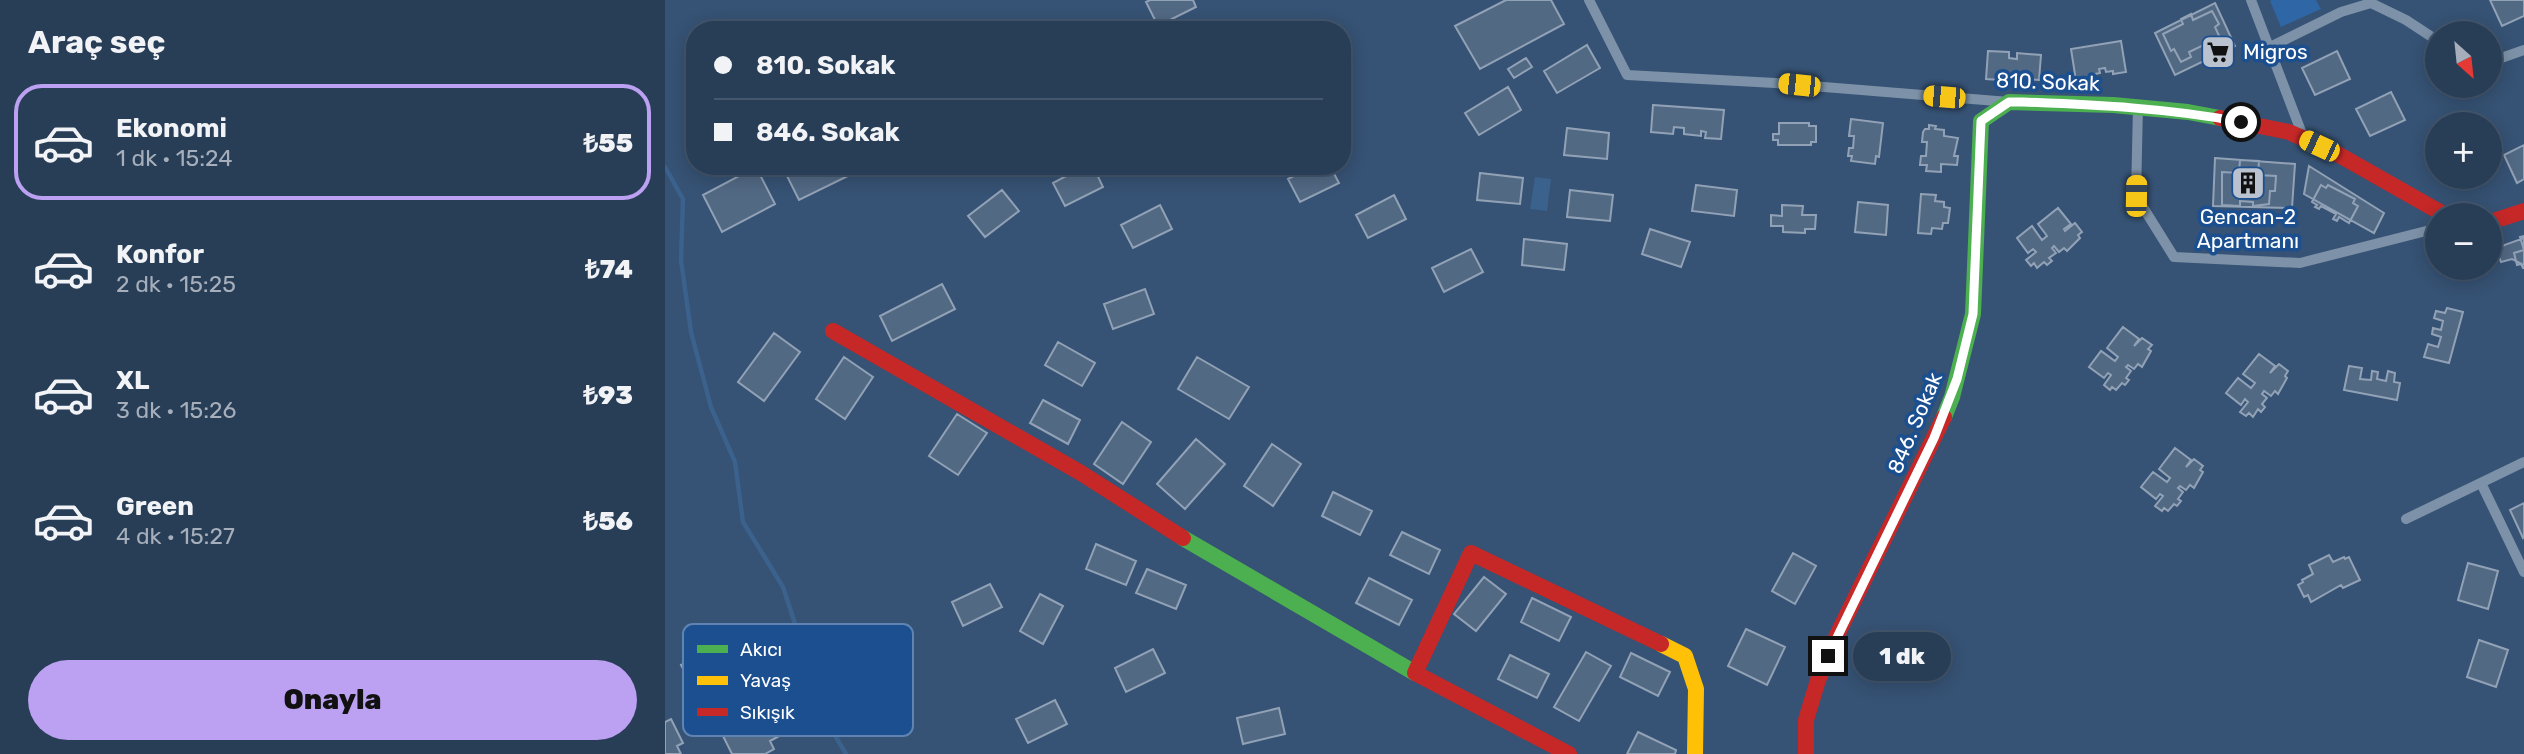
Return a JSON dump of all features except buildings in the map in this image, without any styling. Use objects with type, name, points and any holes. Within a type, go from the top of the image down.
[{"type":"street","name":"810. Sokak","points":[[1589,0],[1627,75],[1775,83],[2009,102],[2138,106],[2214,117],[2289,132],[2334,152],[2425,204]]},
{"type":"street","points":[[2251,0],[2304,139]]},
{"type":"street","points":[[2270,47],[2341,12],[2371,3],[2425,32]]},
{"type":"street","points":[[2503,57],[2524,50]]},
{"type":"street","name":"846. Sokak","points":[[1806,754],[1806,720],[1818,680],[1952,397],[1973,314],[1981,121],[2009,102]]},
{"type":"street","points":[[2138,106],[2136,196],[2174,257],[2300,263],[2425,231]]},
{"type":"street","points":[[2502,218],[2524,211]]},
{"type":"street","points":[[834,331],[1081,473],[1190,542],[1415,673],[1569,754]]},
{"type":"street","points":[[2406,519],[2524,462]]},
{"type":"street","points":[[2481,483],[2524,572]]},
{"type":"street","points":[[1415,673],[1471,553],[1685,656],[1696,689],[1695,754]]},
{"type":"shaded area","points":[[2316,0],[2321,9],[2281,27],[2270,1]]},
{"type":"shaded area","points":[[1535,177],[1551,179],[1547,211],[1530,209]]},
{"type":"waterway","points":[[665,167],[683,199],[681,260],[691,332],[711,407],[735,462],[743,522],[783,587],[795,624]]},
{"type":"waterway","points":[[835,736],[846,754]]},
{"type":"traffic: fast","points":[[1944,417],[1952,397],[1973,314],[1981,121],[2009,102],[2113,105],[2220,118]]},
{"type":"traffic: fast","points":[[1183,538],[1415,673]]},
{"type":"traffic: slow","points":[[1661,644],[1685,656],[1696,689],[1695,754]]},
{"type":"traffic: jam","points":[[2220,118],[2289,132],[2334,152],[2425,204]]},
{"type":"traffic: jam","points":[[2502,218],[2524,211]]},
{"type":"traffic: jam","points":[[833,331],[1081,473],[1183,538]]},
{"type":"traffic: jam","points":[[1806,754],[1806,720],[1818,680],[1839,631],[1944,417]]},
{"type":"traffic: jam","points":[[1569,754],[1415,673],[1471,553],[1661,644]]},
{"type":"place","name":"Migros","points":[[2218,52]]},
{"type":"place","name":"Gencan-2 Apartmanı","points":[[2248,183]]},
{"type":"route","points":[[1828,656],[1952,397],[1973,314],[1981,121],[2009,102],[2023,102],[2147,107],[2241,122]]}]
